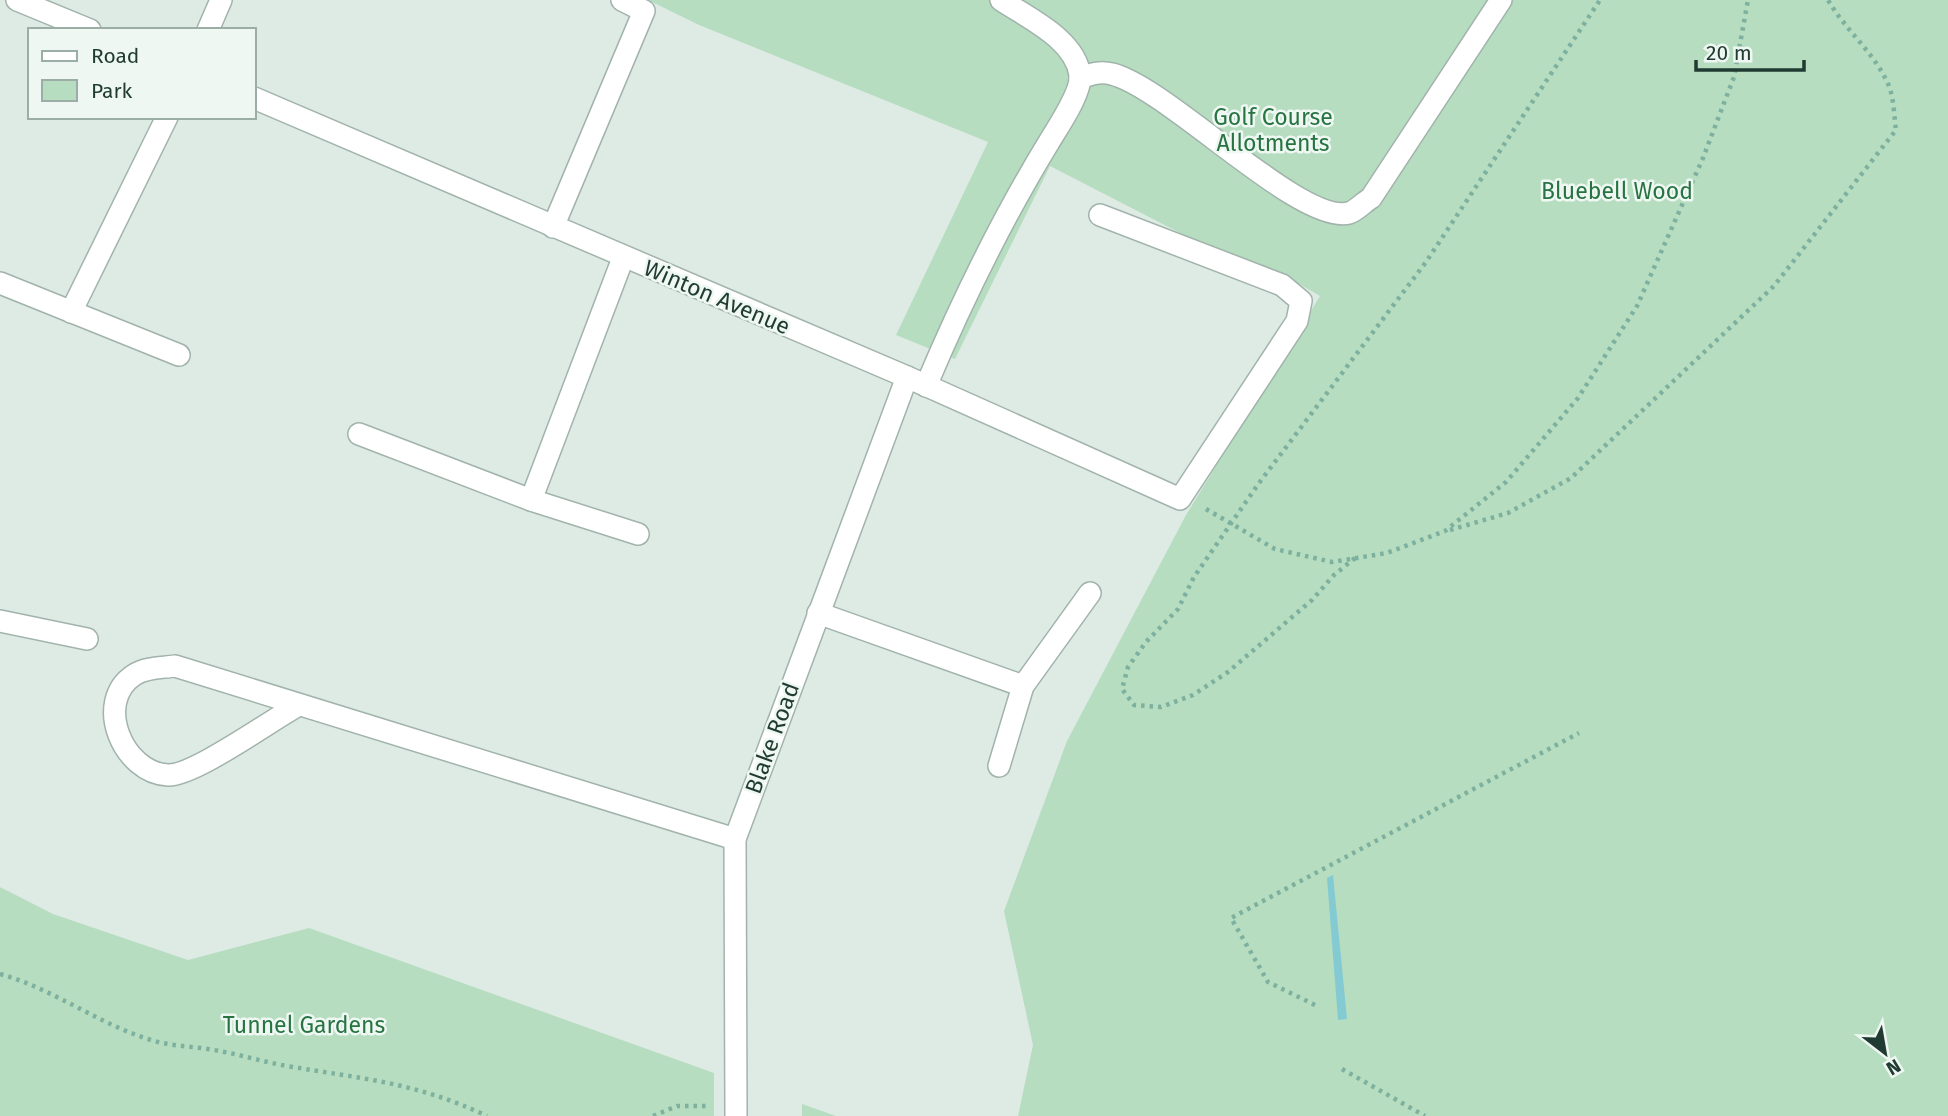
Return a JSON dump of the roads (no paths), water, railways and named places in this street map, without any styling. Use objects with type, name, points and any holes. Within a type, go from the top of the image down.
[{"type":"street","points":[[17,0],[85,28]]},
{"type":"street","points":[[209,28],[221,0]]},
{"type":"street","points":[[553,228],[645,10],[622,0]]},
{"type":"street","points":[[1001,0],[1062,42],[1154,96],[1275,183],[1328,212],[1349,213],[1371,198],[1501,0]]},
{"type":"street","points":[[1062,42],[1074,55],[1080,78],[1097,72],[1113,74]]},
{"type":"street","name":"Blake Road","points":[[736,1111],[735,839],[818,613],[916,382],[1029,174],[1068,110],[1080,78]]},
{"type":"street","name":"Winton Avenue","points":[[256,99],[916,382],[1180,499],[1297,321],[1301,301],[1282,285],[1100,215]]},
{"type":"street","points":[[71,312],[166,119]]},
{"type":"street","points":[[531,500],[623,257]]},
{"type":"street","points":[[0,283],[179,355]]},
{"type":"street","points":[[359,434],[531,500],[638,534]]},
{"type":"street","points":[[999,766],[1023,686],[1090,593]]},
{"type":"street","points":[[818,613],[1023,686]]},
{"type":"street","points":[[0,621],[87,639]]},
{"type":"street","points":[[299,705],[206,761],[183,772],[168,775],[150,771],[131,760],[121,743],[116,719],[118,700],[125,684],[134,675],[151,668],[176,666],[735,839]]},
{"type":"water","points":[[1333,875],[1347,1019],[1338,1020],[1327,878]]},
{"type":"park label","name":"Golf Course Allotments","points":[[1273,130]]},
{"type":"park label","name":"Bluebell Wood","points":[[1617,191]]},
{"type":"park label","name":"Tunnel Gardens","points":[[304,1025]]}]
